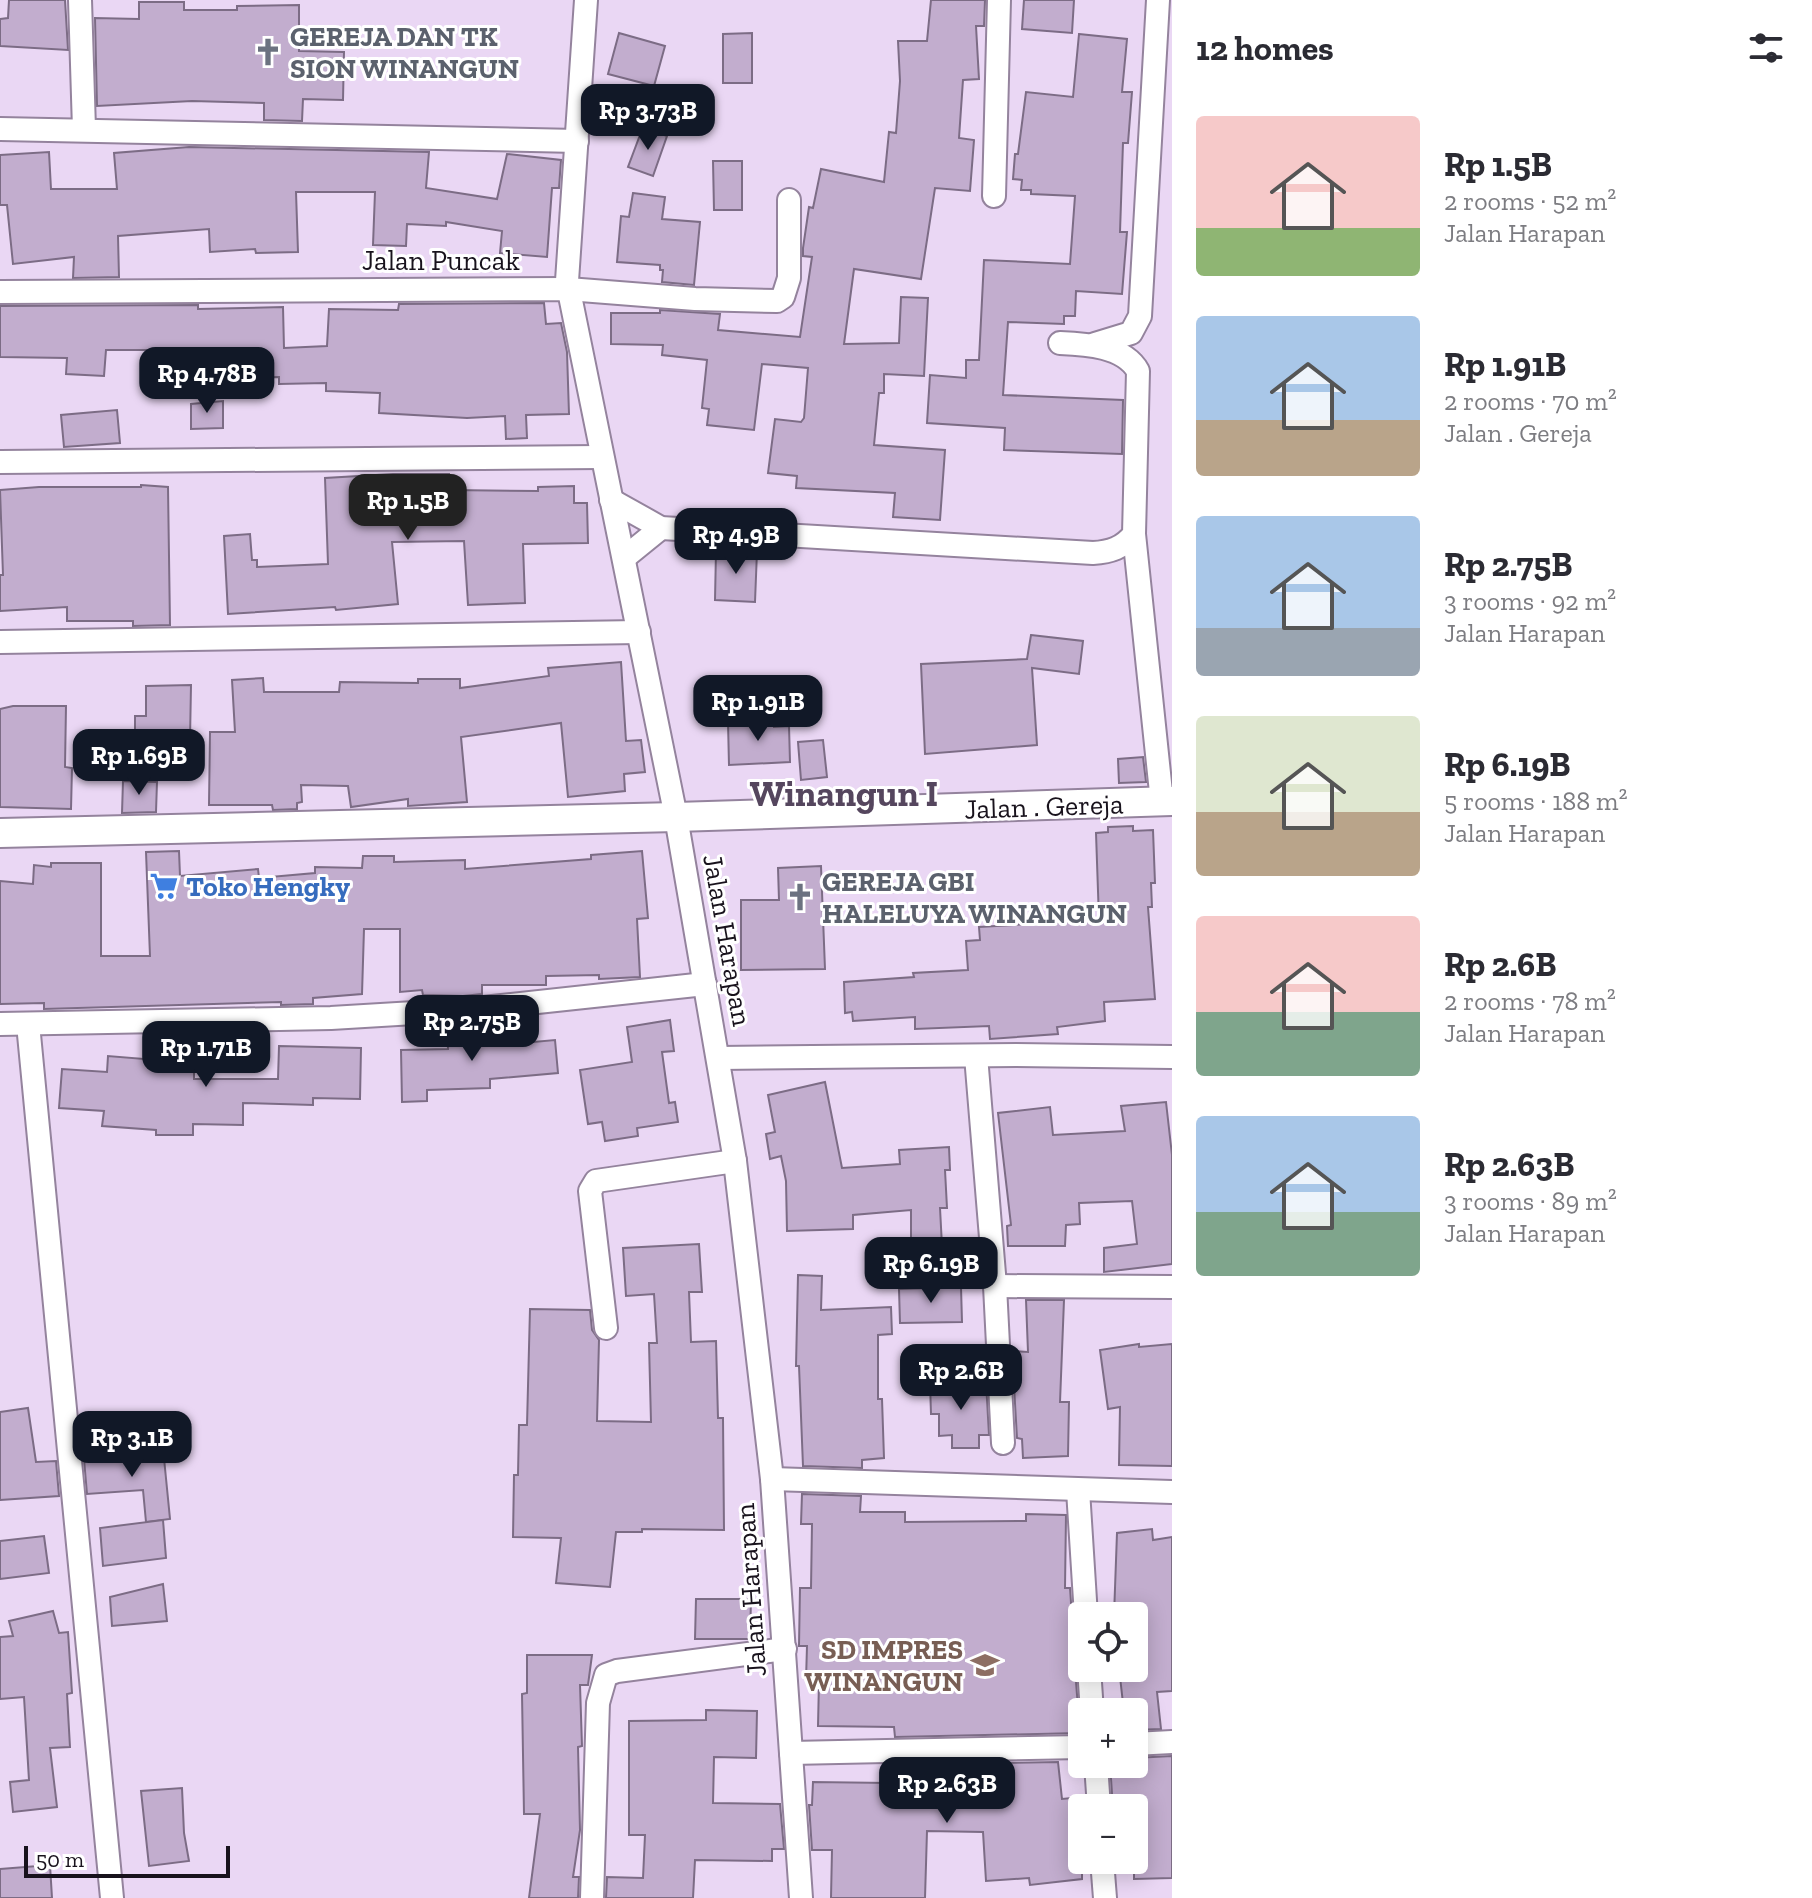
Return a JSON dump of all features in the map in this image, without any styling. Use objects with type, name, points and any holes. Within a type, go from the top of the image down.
[{"type":"street","points":[[80,0],[84,129]]},
{"type":"street","name":"Jalan Harapan","points":[[586,0],[568,289],[676,817],[735,1161],[772,1479],[801,1898]]},
{"type":"street","points":[[994,196],[999,0]]},
{"type":"street","points":[[1060,343],[1095,344],[1131,333],[1140,316],[1163,11]]},
{"type":"street","points":[[0,129],[577,141]]},
{"type":"street","name":"Jalan Puncak","points":[[0,292],[568,289],[672,298],[777,301],[783,297],[789,278],[789,200]]},
{"type":"street","points":[[1095,344],[1133,362],[1138,371],[1134,534],[1167,802]]},
{"type":"street","points":[[0,462],[601,457]]},
{"type":"street","points":[[611,500],[661,528],[1093,553],[1122,546],[1134,534]]},
{"type":"street","points":[[624,558],[661,528]]},
{"type":"street","points":[[0,642],[639,632]]},
{"type":"street","name":"Jalan . Gereja","points":[[0,833],[1167,802]]},
{"type":"street","points":[[0,1024],[464,1010],[705,984]]},
{"type":"street","points":[[28,1024],[112,1898]]},
{"type":"street","points":[[976,1056],[995,1286],[1003,1443]]},
{"type":"street","points":[[719,1058],[1172,1057]]},
{"type":"street","points":[[606,1328],[591,1184],[735,1161]]},
{"type":"street","points":[[995,1286],[1172,1287]]},
{"type":"street","points":[[772,1479],[1172,1492]]},
{"type":"street","points":[[1078,1490],[1085,1602]]},
{"type":"street","points":[[592,1898],[598,1703],[606,1675],[785,1649]]},
{"type":"street","points":[[1148,1743],[1172,1742]]},
{"type":"street","points":[[791,1753],[1068,1747]]},
{"type":"street","points":[[1103,1874],[1105,1898]]},
{"type":"building","points":[[9,0],[65,0],[68,50],[0,46],[0,19],[8,18]]},
{"type":"building","points":[[931,0],[985,0],[984,26],[976,26],[979,79],[963,80],[959,138],[974,140],[970,191],[935,188],[921,279],[854,269],[844,344],[899,343],[901,297],[928,298],[924,376],[884,374],[884,393],[879,393],[874,445],[945,450],[940,520],[893,517],[895,493],[796,488],[797,476],[768,473],[775,419],[801,422],[804,418],[808,368],[762,364],[754,430],[707,425],[709,409],[702,408],[707,360],[662,355],[663,345],[611,344],[611,313],[660,313],[660,310],[720,314],[718,330],[800,337],[812,257],[803,256],[803,248],[809,207],[813,208],[821,169],[884,182],[889,132],[896,133],[900,81],[898,41],[927,41]]},
{"type":"building","points":[[1024,0],[1074,0],[1072,33],[1022,29]]},
{"type":"building","points":[[139,2],[184,2],[184,10],[299,5],[299,51],[344,52],[343,100],[303,99],[302,121],[264,120],[264,103],[192,101],[97,106],[95,18],[139,19]]},
{"type":"building","points":[[619,33],[665,46],[654,86],[608,74]]},
{"type":"building","points":[[752,33],[752,83],[723,83],[723,34]]},
{"type":"building","points":[[1079,34],[1127,39],[1122,92],[1132,92],[1128,143],[1123,143],[1120,232],[1127,232],[1122,294],[1076,291],[1075,316],[1064,316],[1064,324],[1008,322],[1003,395],[1123,400],[1122,454],[1004,450],[1005,428],[927,423],[930,375],[966,378],[966,360],[979,360],[984,260],[1070,264],[1075,196],[1031,194],[1031,190],[1021,190],[1022,180],[1013,179],[1026,92],[1073,97]]},
{"type":"building","points":[[643,127],[667,136],[653,176],[628,167]]},
{"type":"building","points":[[189,147],[429,152],[426,188],[497,199],[507,154],[561,160],[559,188],[552,188],[547,257],[500,253],[502,231],[446,222],[446,226],[407,224],[406,246],[373,245],[375,192],[296,192],[298,252],[256,253],[255,249],[210,252],[209,229],[118,236],[119,277],[73,278],[74,257],[13,264],[7,205],[0,205],[0,155],[49,152],[51,189],[117,189],[114,153]]},
{"type":"building","points":[[713,161],[742,161],[742,210],[714,210]]},
{"type":"building","points":[[633,193],[665,197],[662,219],[700,222],[694,285],[662,282],[660,265],[617,262],[621,216],[629,217]]},
{"type":"building","points":[[544,303],[546,324],[561,323],[567,352],[569,414],[526,415],[527,438],[506,439],[505,416],[467,418],[379,413],[380,393],[326,391],[326,383],[279,384],[279,377],[229,378],[229,385],[154,380],[153,350],[106,350],[104,376],[66,374],[67,358],[0,357],[0,306],[283,307],[284,348],[327,346],[329,309],[398,310],[399,304]]},
{"type":"building","points":[[223,401],[223,428],[191,429],[191,404]]},
{"type":"building","points":[[117,410],[120,443],[64,447],[61,415]]},
{"type":"building","points":[[449,474],[449,490],[538,491],[538,487],[574,486],[574,503],[587,503],[588,543],[523,544],[525,603],[468,605],[464,541],[392,542],[398,604],[228,614],[224,536],[250,534],[252,560],[257,560],[257,567],[328,564],[325,478]]},
{"type":"building","points":[[141,485],[168,487],[170,625],[133,626],[133,621],[67,621],[67,607],[0,611],[0,575],[3,575],[0,490]]},
{"type":"building","points":[[716,551],[757,551],[755,602],[715,600]]},
{"type":"building","points":[[1031,635],[1083,641],[1079,674],[1032,668],[1037,745],[925,754],[921,664],[1027,659]]},
{"type":"building","points":[[621,662],[626,741],[641,740],[645,772],[624,774],[625,791],[568,797],[561,723],[461,737],[467,802],[408,806],[408,799],[351,807],[348,786],[301,785],[302,802],[297,803],[297,809],[273,810],[272,805],[209,805],[210,732],[235,732],[232,680],[263,678],[264,692],[339,692],[340,682],[418,683],[418,679],[460,679],[460,688],[549,676],[548,668]]},
{"type":"building","points":[[191,685],[190,739],[135,739],[135,716],[146,716],[146,686]]},
{"type":"building","points":[[13,706],[66,706],[65,767],[72,768],[71,809],[0,807],[0,709]]},
{"type":"building","points":[[774,720],[774,727],[789,726],[790,762],[729,765],[728,722]]},
{"type":"building","points":[[823,740],[827,777],[801,780],[798,742]]},
{"type":"building","points":[[1143,757],[1146,782],[1119,783],[1118,759]]},
{"type":"building","points":[[123,781],[157,782],[156,812],[122,813]]},
{"type":"building","points":[[1133,826],[1133,831],[1153,830],[1155,883],[1151,883],[1152,907],[1148,907],[1155,999],[1104,1002],[1105,1021],[1057,1027],[1058,1034],[990,1039],[989,1026],[915,1029],[915,1017],[853,1021],[852,1012],[845,1013],[844,982],[968,970],[966,941],[980,940],[979,927],[1099,920],[1096,833],[1108,832],[1108,827]]},
{"type":"building","points":[[179,851],[180,876],[258,869],[259,878],[315,873],[315,867],[362,868],[363,856],[394,856],[394,862],[465,860],[465,869],[591,859],[591,855],[642,851],[648,918],[637,919],[640,977],[599,979],[599,975],[546,976],[546,985],[482,985],[482,994],[463,996],[423,995],[422,990],[400,992],[400,929],[364,929],[362,994],[313,998],[313,1004],[281,1005],[281,1002],[44,1009],[44,1003],[0,1004],[0,881],[33,884],[34,865],[51,867],[51,863],[101,863],[101,956],[150,956],[146,852]]},
{"type":"building","points":[[821,866],[825,969],[741,970],[741,900],[779,900],[778,868]]},
{"type":"building","points":[[670,1020],[674,1051],[662,1052],[669,1103],[675,1102],[678,1122],[637,1128],[638,1136],[605,1141],[602,1122],[588,1124],[580,1070],[632,1062],[627,1027]]},
{"type":"building","points":[[484,1022],[484,1036],[489,1036],[490,1046],[555,1040],[558,1073],[490,1079],[490,1088],[427,1090],[427,1101],[402,1102],[401,1050],[448,1049],[447,1025]]},
{"type":"building","points":[[279,1046],[361,1048],[360,1099],[313,1098],[313,1105],[243,1103],[243,1125],[193,1124],[193,1135],[156,1135],[156,1130],[102,1126],[104,1111],[59,1108],[62,1069],[107,1072],[108,1056],[156,1060],[156,1055],[194,1055],[194,1079],[278,1079]]},
{"type":"building","points":[[825,1082],[842,1168],[900,1164],[899,1150],[949,1147],[950,1170],[945,1170],[947,1208],[940,1208],[942,1246],[911,1246],[911,1210],[853,1215],[853,1229],[787,1231],[786,1181],[781,1156],[770,1159],[766,1134],[775,1132],[768,1095]]},
{"type":"building","points":[[1166,1102],[1172,1155],[1172,1264],[1104,1272],[1104,1248],[1137,1244],[1132,1201],[1079,1203],[1080,1224],[1066,1225],[1065,1246],[1008,1246],[1007,1226],[1011,1225],[998,1113],[1050,1107],[1053,1135],[1125,1131],[1121,1106]]},
{"type":"building","points":[[699,1244],[702,1292],[689,1292],[691,1342],[716,1341],[718,1418],[723,1418],[724,1530],[642,1529],[642,1532],[616,1532],[610,1587],[556,1583],[561,1538],[513,1537],[519,1425],[527,1425],[530,1309],[590,1310],[592,1330],[599,1340],[597,1421],[651,1422],[649,1343],[657,1343],[654,1294],[626,1296],[623,1248]]},
{"type":"building","points":[[798,1275],[822,1276],[821,1310],[891,1307],[892,1334],[878,1335],[878,1399],[882,1399],[884,1458],[862,1460],[862,1468],[803,1466],[799,1366],[796,1366]]},
{"type":"building","points":[[961,1287],[962,1322],[900,1323],[899,1289]]},
{"type":"building","points":[[1026,1300],[1064,1300],[1060,1402],[1069,1402],[1068,1456],[1023,1458],[1022,1439],[1017,1438],[1012,1351],[1028,1352]]},
{"type":"building","points":[[1139,1344],[1139,1347],[1172,1344],[1172,1466],[1119,1465],[1120,1407],[1108,1409],[1100,1350]]},
{"type":"building","points":[[986,1382],[989,1435],[979,1435],[979,1448],[952,1448],[952,1435],[939,1436],[939,1414],[931,1414],[930,1383]]},
{"type":"building","points":[[28,1408],[36,1462],[56,1461],[59,1496],[0,1500],[0,1412]]},
{"type":"building","points":[[163,1448],[170,1519],[146,1522],[143,1490],[87,1494],[84,1459]]},
{"type":"building","points":[[802,1494],[861,1496],[860,1512],[905,1512],[905,1522],[1026,1521],[1026,1514],[1066,1515],[1065,1588],[1070,1588],[1071,1602],[1068,1602],[1068,1682],[1076,1682],[1077,1698],[1068,1698],[1068,1733],[895,1737],[894,1727],[818,1726],[819,1681],[806,1680],[807,1646],[799,1646],[800,1588],[811,1588],[812,1524],[801,1524]]},
{"type":"building","points":[[163,1520],[166,1558],[103,1566],[100,1528]]},
{"type":"building","points":[[1152,1529],[1153,1540],[1172,1537],[1172,1691],[1157,1692],[1161,1729],[1148,1729],[1148,1698],[1122,1698],[1121,1682],[1148,1682],[1148,1602],[1115,1602],[1117,1533]]},
{"type":"building","points":[[44,1536],[49,1573],[0,1579],[0,1541]]},
{"type":"building","points":[[163,1584],[167,1621],[112,1626],[110,1597]]},
{"type":"building","points":[[696,1599],[751,1599],[750,1639],[695,1639]]},
{"type":"building","points":[[53,1611],[59,1633],[68,1632],[72,1693],[67,1694],[70,1747],[50,1748],[57,1807],[13,1812],[10,1782],[29,1780],[24,1697],[0,1699],[0,1637],[13,1636],[9,1621]]},
{"type":"building","points":[[527,1655],[592,1655],[588,1685],[580,1685],[580,1830],[573,1877],[579,1877],[578,1898],[529,1898],[540,1814],[524,1814],[522,1694],[527,1693]]},
{"type":"building","points":[[706,1710],[757,1711],[756,1758],[714,1757],[713,1803],[780,1804],[784,1849],[772,1849],[772,1861],[695,1860],[693,1898],[606,1898],[607,1877],[643,1878],[645,1835],[629,1835],[629,1721],[706,1720]]},
{"type":"building","points":[[1172,1756],[1172,1878],[1134,1879],[1134,1874],[1148,1874],[1148,1794],[1112,1794],[1111,1778],[1148,1778],[1148,1757]]},
{"type":"building","points":[[1058,1762],[1062,1799],[1068,1798],[1068,1874],[1082,1874],[1082,1879],[1030,1885],[1029,1878],[986,1881],[983,1832],[927,1831],[925,1898],[831,1898],[832,1850],[812,1850],[809,1805],[812,1805],[813,1782],[889,1783],[889,1773],[896,1773],[896,1765]]},
{"type":"building","points":[[182,1788],[189,1861],[149,1866],[141,1791]]},
{"type":"building","points":[[50,1865],[52,1898],[0,1898],[0,1869]]},
{"type":"place","name":"GEREJA DAN TK SION WINANGUN","points":[[268,52]]},
{"type":"place","name":"Toko Hengky","points":[[164,886]]},
{"type":"place","name":"GEREJA GBI HALELUYA WINANGUN","points":[[800,897]]},
{"type":"place","name":"SD IMPRES WINANGUN","points":[[985,1665]]},
{"type":"district","name":"Winangun I","points":[[844,793]]}]
